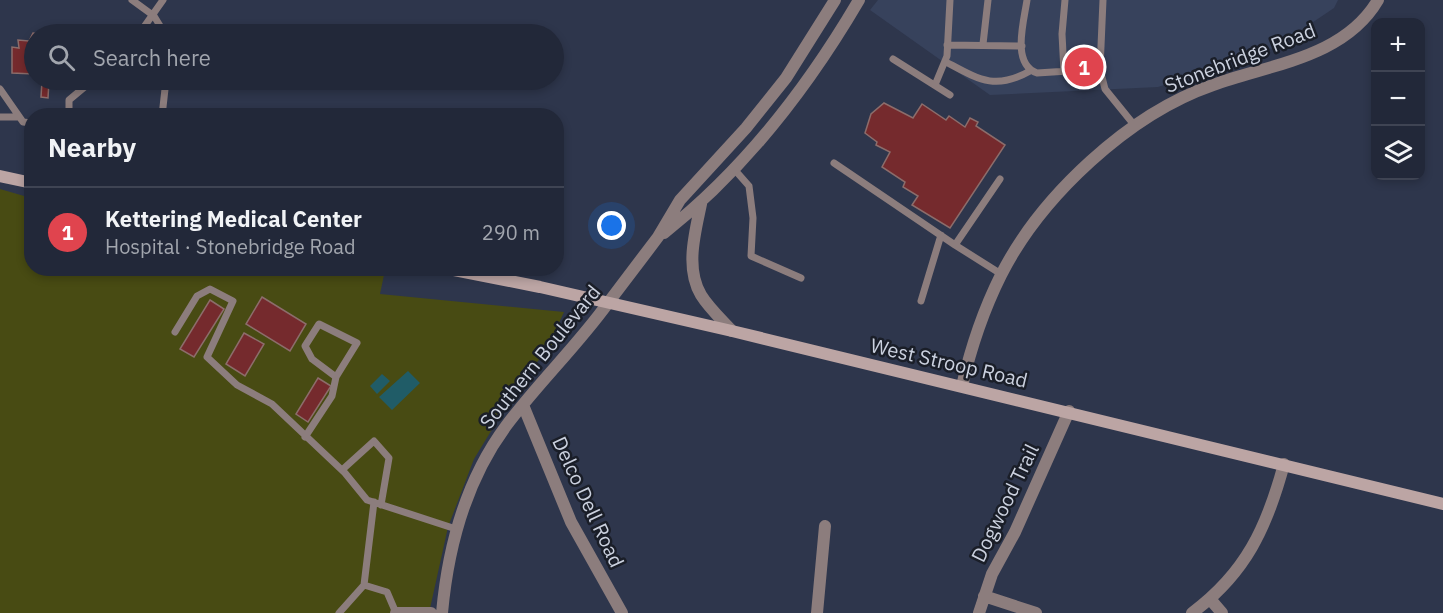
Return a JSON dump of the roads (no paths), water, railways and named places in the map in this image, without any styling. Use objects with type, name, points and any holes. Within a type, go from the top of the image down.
[{"type":"main road","points":[[0,176],[24,181]]},
{"type":"main road","name":"West Stroop Road","points":[[481,276],[732,331],[1069,411],[1443,504]]},
{"type":"street","name":"Southern Boulevard","points":[[442,613],[448,565],[456,529],[479,472],[493,446],[523,405],[608,303],[658,237],[680,200],[746,128],[786,78],[835,0]]},
{"type":"street","name":"Southern Boulevard","points":[[658,237],[701,204],[770,129],[834,42],[859,0]]},
{"type":"street","name":"Stonebridge Road","points":[[962,386],[979,324],[1001,274],[1035,224],[1074,177],[1135,126],[1174,101],[1201,89],[1301,57],[1342,39],[1355,28],[1378,0]]},
{"type":"street","points":[[701,204],[694,236],[695,278],[701,295],[732,331]]},
{"type":"street","name":"Delco Dell Road","points":[[523,405],[571,522],[621,613]]},
{"type":"street","name":"Dogwood Trail","points":[[979,613],[984,596],[1069,411]]},
{"type":"street","points":[[1192,613],[1210,599],[1253,548],[1273,502],[1284,464]]},
{"type":"street","points":[[817,613],[825,525]]},
{"type":"street","points":[[984,596],[1036,613]]},
{"type":"street","points":[[1210,599],[1222,613]]},
{"type":"street","points":[[396,613],[431,613]]},
{"type":"lane","points":[[132,0],[140,3],[159,24]]},
{"type":"lane","points":[[147,24],[163,0]]},
{"type":"lane","points":[[935,85],[946,62],[950,0]]},
{"type":"lane","points":[[983,44],[988,0]]},
{"type":"lane","points":[[1027,0],[1022,59],[1030,71],[1037,73],[1100,69]]},
{"type":"lane","points":[[1064,72],[1062,34],[1065,0]]},
{"type":"lane","points":[[1104,0],[1100,69],[1105,89],[1135,126]]},
{"type":"lane","points":[[947,45],[1022,46]]},
{"type":"lane","points":[[893,59],[950,95]]},
{"type":"lane","points":[[946,62],[980,80],[996,83],[1016,79],[1030,71]]},
{"type":"lane","points":[[0,89],[24,122]]},
{"type":"lane","points":[[69,108],[69,100],[81,90]]},
{"type":"lane","points":[[163,108],[165,90]]},
{"type":"lane","points":[[0,117],[19,117]]},
{"type":"lane","points":[[834,163],[1001,274]]},
{"type":"lane","points":[[734,169],[749,186],[753,218],[751,256],[801,278]]},
{"type":"lane","points":[[955,245],[1000,179]]},
{"type":"lane","points":[[921,301],[941,235]]},
{"type":"lane","points":[[176,332],[197,296],[204,292],[210,289],[233,301],[207,357],[237,385],[272,404],[342,470],[367,500],[456,529]]},
{"type":"lane","points":[[304,436],[332,396],[336,377],[357,343],[319,324],[304,346],[312,359],[336,377]]},
{"type":"lane","points":[[340,613],[363,585],[377,504],[389,458],[374,441],[342,470]]},
{"type":"lane","points":[[363,585],[387,592],[396,613]]},
{"type":"place","name":"Kettering Medical Center","points":[[1084,67]]}]
